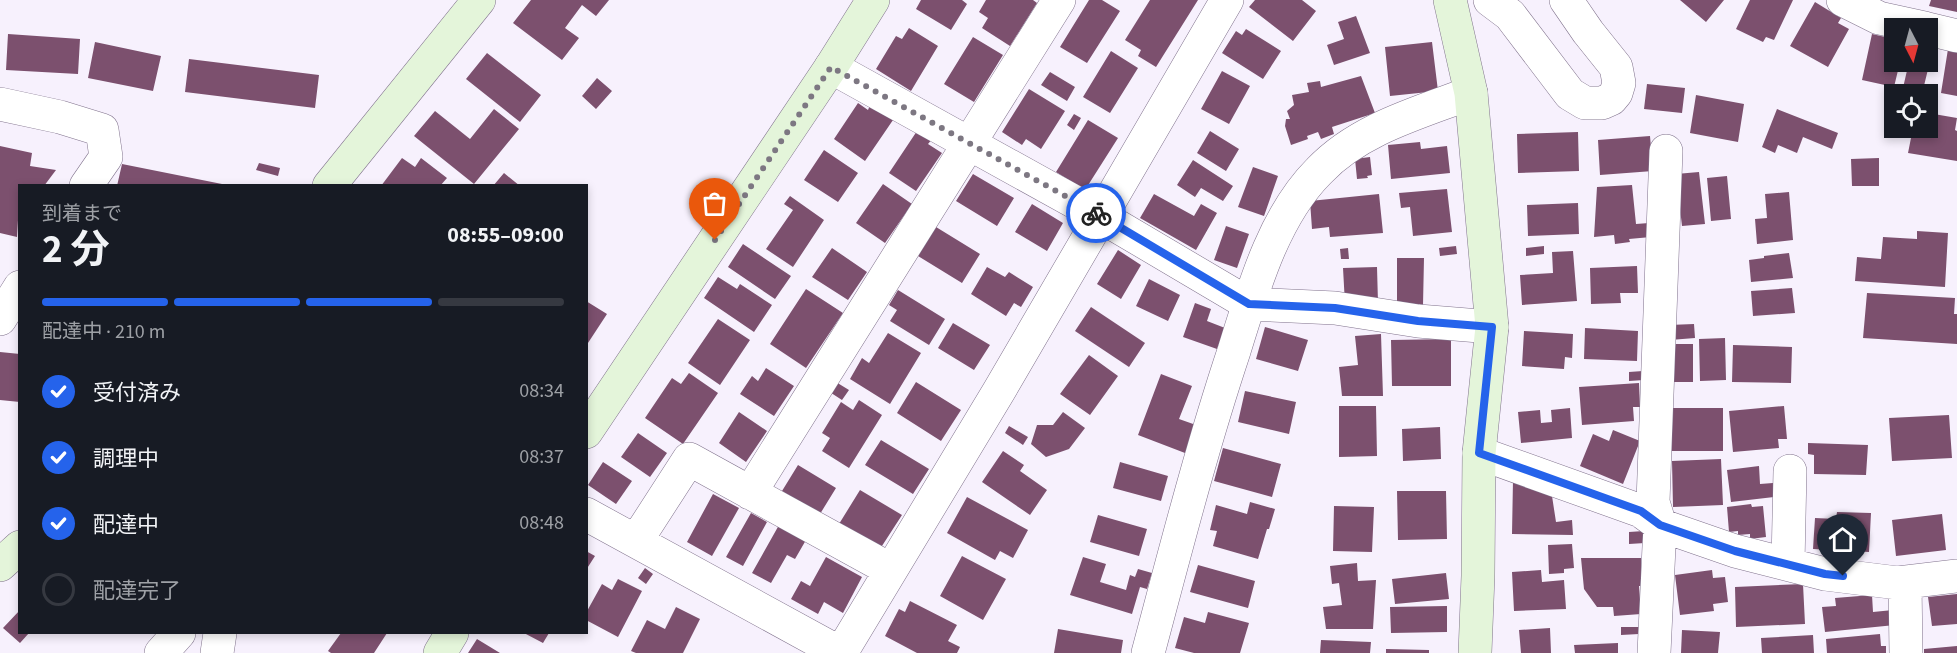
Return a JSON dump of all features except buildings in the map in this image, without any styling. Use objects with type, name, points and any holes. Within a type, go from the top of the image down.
[{"type":"street","points":[[331,184],[479,0]]},
{"type":"street","points":[[588,429],[831,67],[873,0]]},
{"type":"street","points":[[750,493],[1059,0]]},
{"type":"street","points":[[588,515],[841,653],[999,391],[1227,0]]},
{"type":"street","points":[[1450,0],[1472,93],[1492,327],[1479,453],[1475,653]]},
{"type":"street","points":[[1490,0],[1510,15],[1570,94],[1585,103],[1602,103],[1611,99],[1616,93],[1619,83],[1616,67],[1566,0]]},
{"type":"street","points":[[1843,0],[1884,19]]},
{"type":"street","points":[[1938,32],[1957,36]]},
{"type":"street","points":[[831,67],[1100,216],[1249,304],[1335,308],[1418,321],[1492,327]]},
{"type":"street","points":[[1148,653],[1214,410],[1257,280],[1280,226],[1305,186],[1351,143],[1402,119],[1472,93]]},
{"type":"street","points":[[0,104],[60,117],[102,130],[106,157],[88,184]]},
{"type":"street","points":[[1654,653],[1660,525],[1653,502],[1666,151]]},
{"type":"street","points":[[0,319],[18,290]]},
{"type":"street","points":[[1479,453],[1641,511],[1660,525],[1735,551],[1825,574],[1898,583],[1957,576]]},
{"type":"street","points":[[636,541],[689,459],[891,570]]},
{"type":"street","points":[[1788,564],[1790,471]]},
{"type":"street","points":[[0,565],[18,550]]},
{"type":"street","points":[[1905,582],[1906,653]]},
{"type":"street","points":[[161,653],[178,634]]},
{"type":"street","points":[[217,653],[220,634]]},
{"type":"street","points":[[440,653],[451,634]]},
{"type":"way so far","points":[[715,240],[831,67],[1096,213]]},
{"type":"route","points":[[1096,213],[1249,304],[1335,308],[1418,321],[1492,327],[1479,453],[1641,511],[1660,525],[1735,551],[1825,574],[1843,576]]}]
